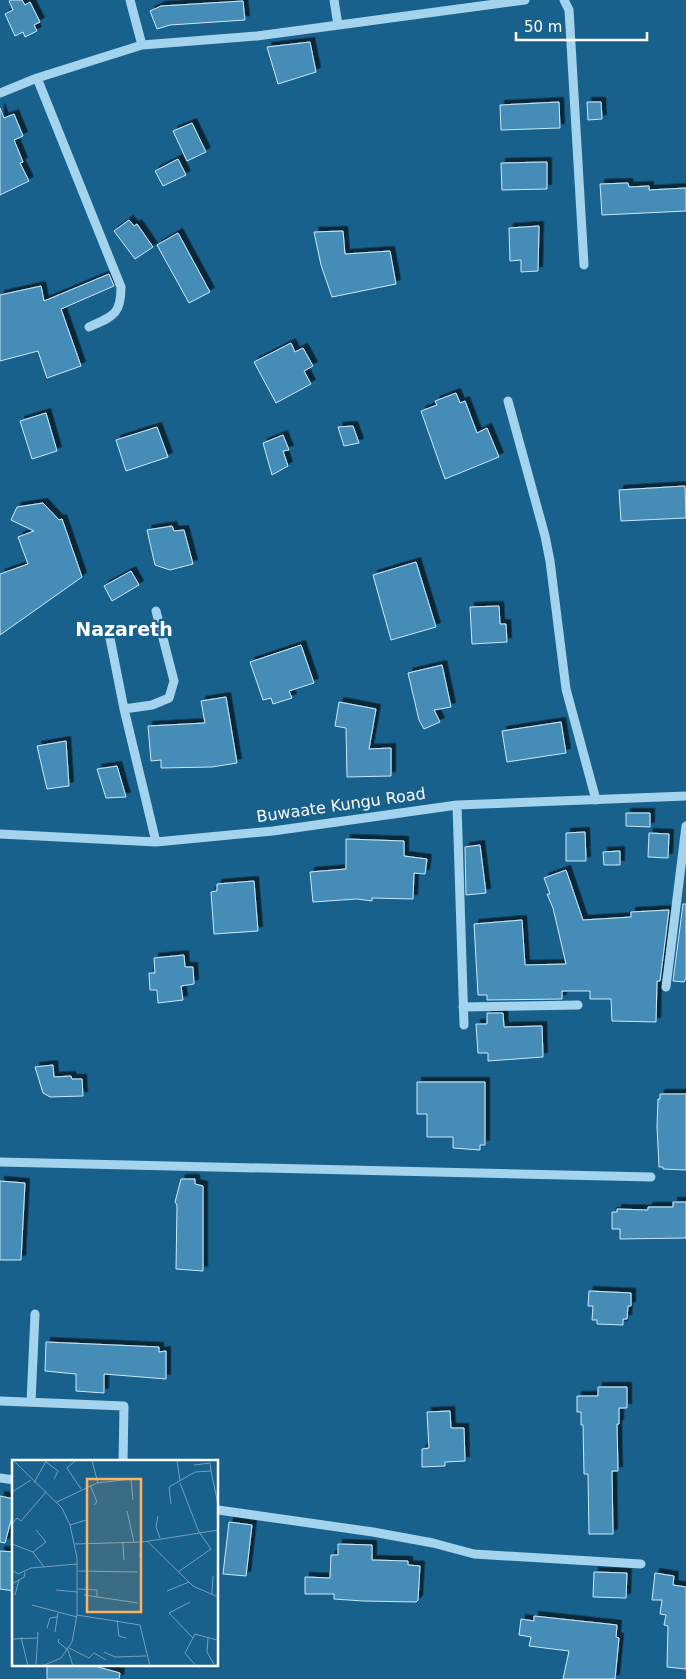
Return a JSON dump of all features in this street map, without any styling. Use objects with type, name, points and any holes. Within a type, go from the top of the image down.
[{"type":"street","points":[[130,0],[142,44]]},
{"type":"street","points":[[334,0],[338,25]]},
{"type":"street","points":[[0,93],[37,78],[142,44],[257,36],[525,0]]},
{"type":"street","points":[[564,0],[569,10],[584,265]]},
{"type":"street","points":[[37,78],[121,287],[120,308],[114,315],[89,327]]},
{"type":"street","points":[[508,401],[545,536],[550,561],[566,688],[596,800]]},
{"type":"street","points":[[124,709],[152,705],[169,698],[174,681],[156,611]]},
{"type":"street","points":[[108,628],[124,709],[156,842]]},
{"type":"street","name":"Buwaate Kungu Road","points":[[0,834],[156,842],[273,831],[457,805],[686,796]]},
{"type":"street","points":[[457,805],[464,1025]]},
{"type":"street","points":[[666,987],[686,826]]},
{"type":"street","points":[[463,1007],[578,1005]]},
{"type":"street","points":[[0,1162],[651,1177]]},
{"type":"street","points":[[31,1402],[35,1314]]},
{"type":"street","points":[[0,1401],[124,1406],[122,1460]]},
{"type":"street","points":[[219,1510],[374,1532],[434,1543],[474,1554],[641,1564]]},
{"type":"building","points":[[22,0],[25,5],[30,2],[40,22],[34,25],[37,31],[25,37],[23,32],[15,36],[5,14],[13,10],[9,1]]},
{"type":"building","points":[[243,1],[245,20],[170,25],[157,29],[150,11],[161,6]]},
{"type":"building","points":[[310,42],[316,72],[278,84],[267,47]]},
{"type":"building","points":[[559,102],[560,128],[501,130],[500,105]]},
{"type":"building","points":[[587,102],[601,102],[602,119],[588,120]]},
{"type":"building","points":[[0,108],[4,118],[14,114],[23,136],[14,140],[23,162],[20,163],[29,181],[0,195]]},
{"type":"building","points":[[192,123],[206,152],[187,161],[173,131]]},
{"type":"building","points":[[178,159],[186,175],[163,186],[155,171]]},
{"type":"building","points":[[547,162],[547,189],[502,190],[501,163]]},
{"type":"building","points":[[628,183],[629,187],[649,186],[649,190],[686,188],[686,211],[602,215],[600,184]]},
{"type":"building","points":[[129,220],[134,226],[137,224],[153,247],[135,259],[114,231]]},
{"type":"building","points":[[539,226],[538,271],[521,272],[521,260],[510,261],[509,228]]},
{"type":"building","points":[[343,231],[345,254],[390,251],[396,284],[332,297],[321,265],[314,232]]},
{"type":"building","points":[[178,233],[210,292],[189,303],[157,245]]},
{"type":"building","points":[[109,274],[114,286],[61,309],[81,366],[47,378],[38,351],[0,361],[0,295],[41,286],[44,301]]},
{"type":"building","points":[[291,343],[295,352],[303,348],[313,366],[304,371],[311,384],[276,403],[254,362]]},
{"type":"building","points":[[456,393],[460,403],[465,401],[477,433],[487,428],[499,457],[445,479],[421,411],[437,405],[435,401]]},
{"type":"building","points":[[46,413],[57,451],[32,459],[20,421]]},
{"type":"building","points":[[353,426],[359,443],[344,446],[338,427]]},
{"type":"building","points":[[157,427],[168,457],[126,471],[116,440]]},
{"type":"building","points":[[283,435],[289,450],[283,451],[288,466],[272,475],[263,443]]},
{"type":"building","points":[[685,486],[686,518],[621,521],[619,490]]},
{"type":"building","points":[[43,503],[59,520],[62,519],[82,577],[0,635],[0,574],[28,564],[18,537],[34,531],[11,520],[17,507]]},
{"type":"building","points":[[172,526],[174,531],[184,530],[193,564],[170,570],[155,565],[147,530]]},
{"type":"building","points":[[416,562],[436,627],[391,640],[373,575]]},
{"type":"building","points":[[131,571],[139,585],[112,601],[104,586]]},
{"type":"building","points":[[499,606],[500,624],[506,624],[507,642],[472,644],[470,607]]},
{"type":"building","points":[[301,645],[314,683],[289,691],[292,698],[273,704],[271,698],[263,700],[250,662]]},
{"type":"building","points":[[442,665],[451,707],[434,710],[440,722],[424,729],[419,720],[408,673]]},
{"type":"building","points":[[226,697],[237,763],[212,767],[161,768],[161,760],[151,761],[148,726],[205,723],[201,701]]},
{"type":"building","points":[[339,702],[376,709],[369,749],[391,748],[391,776],[347,777],[346,728],[335,726]]},
{"type":"building","points":[[561,722],[566,753],[507,762],[502,731]]},
{"type":"building","points":[[66,741],[69,786],[47,789],[37,746]]},
{"type":"building","points":[[117,766],[126,797],[106,798],[97,769]]},
{"type":"building","points":[[626,813],[650,813],[650,827],[626,826]]},
{"type":"building","points":[[585,832],[586,861],[566,861],[566,833]]},
{"type":"building","points":[[649,833],[669,834],[668,858],[648,857]]},
{"type":"building","points":[[346,839],[404,841],[404,856],[427,859],[425,874],[414,873],[413,899],[372,898],[372,901],[357,899],[313,902],[310,872],[346,869]]},
{"type":"building","points":[[480,845],[486,893],[466,895],[465,847]]},
{"type":"building","points":[[620,851],[620,865],[604,865],[603,852]]},
{"type":"building","points":[[566,870],[583,920],[631,917],[631,912],[669,910],[660,981],[657,981],[656,1022],[612,1021],[611,999],[590,999],[590,991],[562,991],[562,999],[487,1000],[487,995],[478,995],[474,924],[522,920],[525,965],[566,964],[553,908],[547,894],[550,894],[544,878]]},
{"type":"building","points":[[254,881],[258,931],[214,934],[211,892],[217,891],[217,884]]},
{"type":"building","points":[[683,904],[686,904],[686,978],[684,982],[673,981]]},
{"type":"building","points":[[184,955],[185,967],[193,967],[194,984],[181,986],[183,1000],[158,1003],[157,990],[150,990],[149,973],[155,973],[154,958]]},
{"type":"building","points":[[487,1013],[503,1013],[504,1027],[542,1026],[543,1057],[488,1061],[488,1053],[478,1053],[476,1024],[487,1024]]},
{"type":"building","points":[[53,1065],[54,1077],[71,1076],[72,1079],[82,1079],[83,1096],[50,1097],[43,1093],[35,1067]]},
{"type":"building","points":[[417,1082],[485,1082],[485,1145],[480,1145],[480,1150],[453,1148],[453,1137],[427,1137],[427,1114],[417,1114]]},
{"type":"building","points":[[660,1094],[686,1094],[686,1170],[663,1169],[663,1167],[659,1167],[657,1127],[658,1099],[660,1099]]},
{"type":"building","points":[[181,1179],[195,1179],[195,1184],[203,1186],[203,1271],[176,1269],[177,1205],[175,1202]]},
{"type":"building","points":[[0,1181],[25,1183],[21,1260],[0,1260]]},
{"type":"building","points":[[673,1202],[686,1202],[686,1238],[620,1239],[620,1229],[612,1229],[612,1212],[617,1212],[617,1209],[648,1210],[648,1207],[673,1207]]},
{"type":"building","points":[[589,1291],[631,1293],[631,1306],[628,1306],[627,1319],[623,1319],[623,1325],[597,1324],[597,1320],[592,1320],[593,1306],[588,1306]]},
{"type":"building","points":[[46,1342],[159,1347],[159,1352],[166,1351],[166,1379],[104,1374],[104,1393],[76,1391],[76,1374],[45,1371]]},
{"type":"building","points":[[598,1387],[627,1387],[627,1408],[619,1408],[619,1424],[617,1424],[618,1471],[612,1471],[613,1534],[589,1534],[588,1474],[584,1474],[583,1425],[581,1425],[581,1412],[577,1412],[577,1396],[598,1396]]},
{"type":"building","points":[[450,1411],[451,1428],[464,1428],[465,1461],[445,1462],[445,1466],[422,1467],[422,1449],[429,1448],[427,1412]]},
{"type":"building","points":[[0,1496],[12,1499],[12,1517],[5,1543],[0,1542]]},
{"type":"building","points":[[229,1522],[252,1525],[246,1576],[223,1574]]},
{"type":"building","points":[[338,1544],[372,1545],[372,1560],[408,1561],[408,1565],[420,1566],[418,1600],[416,1602],[363,1601],[334,1599],[334,1594],[305,1594],[305,1577],[330,1578],[331,1555],[338,1555]]},
{"type":"building","points":[[0,1551],[12,1552],[12,1591],[0,1589]]},
{"type":"building","points":[[594,1572],[627,1573],[626,1598],[593,1597]]},
{"type":"building","points":[[655,1573],[674,1576],[673,1585],[686,1587],[686,1669],[667,1667],[668,1626],[664,1625],[666,1615],[660,1614],[662,1600],[652,1600]]},
{"type":"building","points":[[534,1616],[617,1625],[616,1637],[619,1638],[615,1679],[563,1679],[569,1651],[529,1646],[531,1637],[519,1635],[521,1619],[534,1621]]},
{"type":"building","points":[[47,1666],[95,1666],[120,1673],[119,1679],[47,1679]]},
{"type":"district","name":"Nazareth","points":[[124,629]]}]
